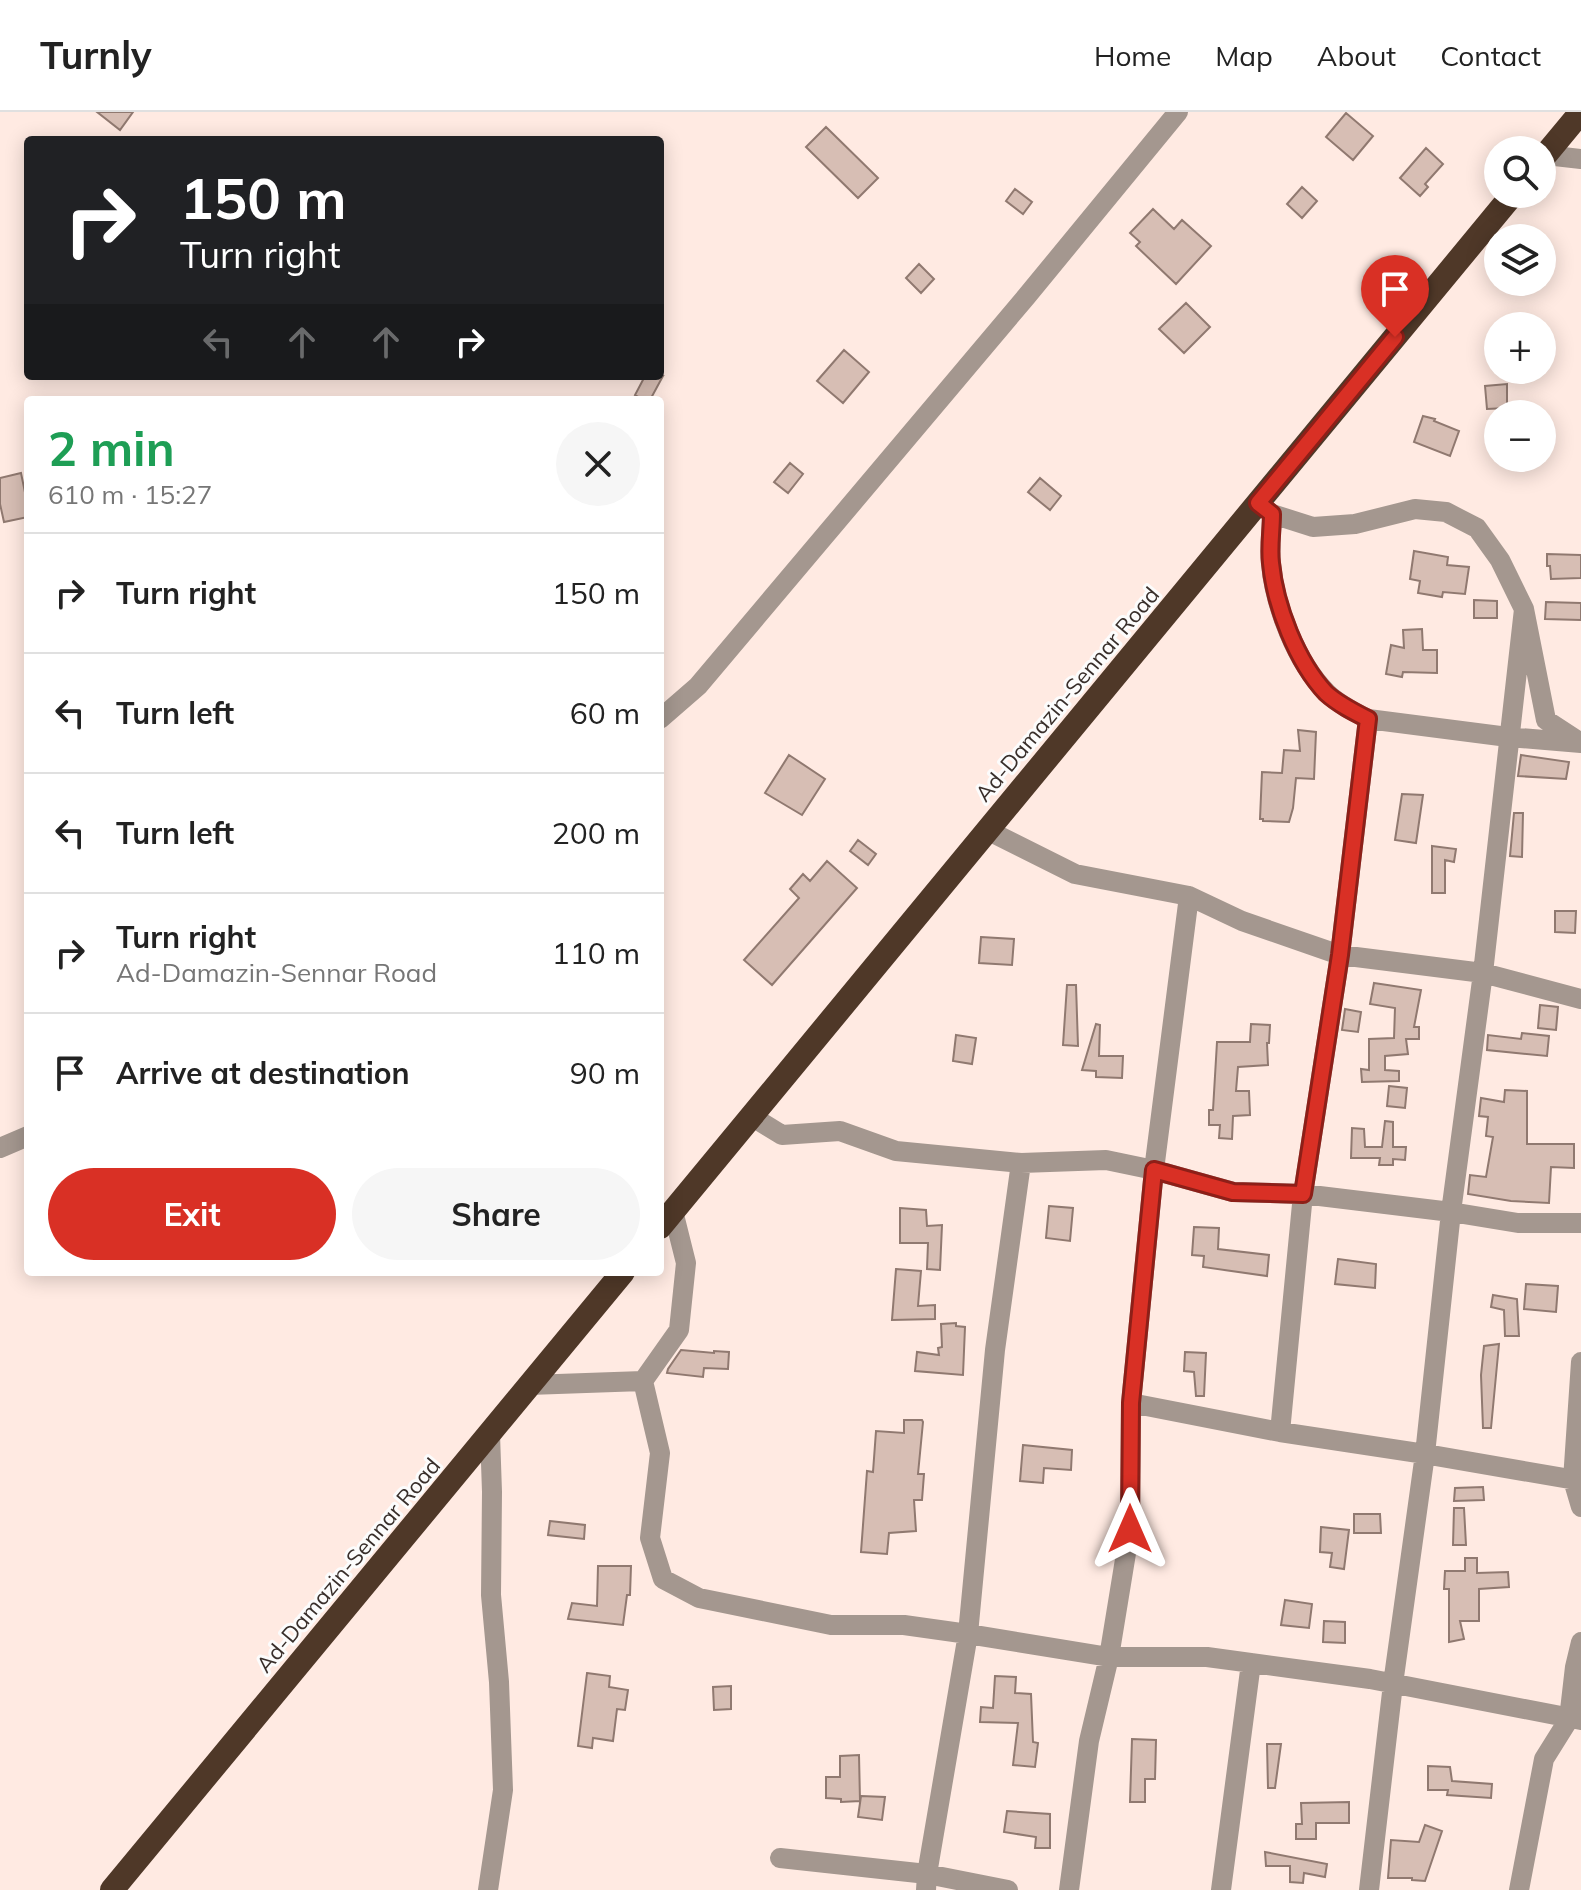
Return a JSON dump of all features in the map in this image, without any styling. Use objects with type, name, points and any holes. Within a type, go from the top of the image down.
[{"type":"highway","points":[[1556,142],[1581,112]]},
{"type":"highway","name":"Ad-Damazin-Sennar Road","points":[[666,1219],[987,830],[1265,508],[1502,208]]},
{"type":"highway","name":"Ad-Damazin-Sennar Road","points":[[112,1890],[620,1276]]},
{"type":"street","points":[[664,716],[698,686],[1178,112]]},
{"type":"street","points":[[1556,158],[1581,159]]},
{"type":"street","points":[[1265,508],[1313,527],[1355,524],[1415,509],[1446,512],[1477,528],[1500,560],[1524,609],[1546,720],[1581,743],[1368,719],[1328,694],[1304,664],[1279,607],[1265,508]]},
{"type":"street","points":[[1369,1890],[1393,1684],[1425,1454],[1524,609]]},
{"type":"street","points":[[1280,1432],[1303,1194],[1340,955],[1368,719]]},
{"type":"street","points":[[987,830],[1075,874],[1189,896],[1242,921],[1340,955],[1483,973],[1581,999]]},
{"type":"street","points":[[1069,1890],[1089,1741],[1109,1657],[1130,1529],[1131,1403],[1154,1170],[1189,896]]},
{"type":"street","points":[[751,1116],[782,1135],[840,1131],[896,1151],[1021,1163],[1106,1160],[1233,1192],[1303,1194],[1518,1223],[1581,1223]]},
{"type":"street","points":[[0,1148],[24,1138]]},
{"type":"street","points":[[926,1882],[968,1634],[995,1350],[1021,1163]]},
{"type":"street","points":[[666,1219],[686,1263],[679,1330],[643,1381],[660,1453],[650,1538],[663,1579],[699,1598],[831,1625],[904,1625],[1109,1657],[1207,1657],[1577,1715]]},
{"type":"street","points":[[1581,1362],[1577,1480],[1581,1507]]},
{"type":"street","points":[[529,1385],[643,1381]]},
{"type":"street","points":[[1131,1403],[1280,1432],[1577,1480]]},
{"type":"street","points":[[488,1890],[503,1790],[499,1682],[491,1595],[490,1434]]},
{"type":"street","points":[[1519,1890],[1544,1759],[1577,1715],[1575,1667],[1581,1642]]},
{"type":"street","points":[[1221,1890],[1251,1663]]},
{"type":"street","points":[[780,1858],[926,1882],[1008,1890]]},
{"type":"building","points":[[97,112],[133,112],[120,130]]},
{"type":"building","points":[[1346,113],[1373,136],[1353,160],[1326,137]]},
{"type":"building","points":[[826,127],[878,178],[858,198],[806,147]]},
{"type":"building","points":[[1426,148],[1443,164],[1425,184],[1428,187],[1420,196],[1400,178]]},
{"type":"building","points":[[1302,187],[1317,201],[1302,218],[1287,204]]},
{"type":"building","points":[[1015,189],[1032,202],[1023,214],[1006,201]]},
{"type":"building","points":[[1153,209],[1174,229],[1182,220],[1211,246],[1176,284],[1136,246],[1140,242],[1130,233]]},
{"type":"building","points":[[919,264],[934,279],[921,293],[906,278]]},
{"type":"building","points":[[1186,303],[1210,327],[1184,353],[1159,329]]},
{"type":"building","points":[[844,350],[869,372],[843,403],[817,381]]},
{"type":"building","points":[[643,380],[661,380],[652,396],[635,395]]},
{"type":"building","points":[[1507,384],[1507,400],[1486,400],[1485,386]]},
{"type":"building","points":[[1423,416],[1459,431],[1450,456],[1414,442]]},
{"type":"building","points":[[790,463],[803,474],[788,493],[774,482]]},
{"type":"building","points":[[21,473],[24,518],[4,522],[0,478]]},
{"type":"building","points":[[1040,478],[1061,496],[1050,510],[1028,492]]},
{"type":"building","points":[[1414,551],[1448,557],[1447,565],[1469,567],[1465,594],[1443,592],[1442,597],[1418,593],[1420,581],[1410,579]]},
{"type":"building","points":[[1547,554],[1581,555],[1581,578],[1551,579]]},
{"type":"building","points":[[1474,600],[1497,601],[1497,618],[1474,618]]},
{"type":"building","points":[[1546,602],[1581,603],[1581,620],[1545,619]]},
{"type":"building","points":[[1422,629],[1423,650],[1437,650],[1437,673],[1403,672],[1402,677],[1386,674],[1391,645],[1404,648],[1403,630]]},
{"type":"building","points":[[1298,730],[1316,732],[1314,779],[1296,778],[1289,822],[1263,821],[1260,819],[1262,772],[1282,773],[1284,750],[1300,751]]},
{"type":"building","points":[[789,755],[825,779],[802,815],[765,793]]},
{"type":"building","points":[[1521,755],[1569,762],[1566,779],[1518,776]]},
{"type":"building","points":[[1402,794],[1423,795],[1416,843],[1395,840]]},
{"type":"building","points":[[1514,813],[1523,813],[1522,857],[1510,856]]},
{"type":"building","points":[[858,840],[876,854],[868,865],[850,851]]},
{"type":"building","points":[[1432,846],[1456,849],[1454,862],[1445,860],[1445,893],[1432,893]]},
{"type":"building","points":[[827,861],[857,888],[772,985],[744,960],[799,898],[790,889],[803,874],[810,881]]},
{"type":"building","points":[[1555,911],[1576,911],[1575,933],[1555,932]]},
{"type":"building","points":[[981,937],[1014,939],[1012,965],[979,963]]},
{"type":"building","points":[[1374,983],[1421,990],[1414,1027],[1419,1027],[1419,1039],[1406,1039],[1408,1054],[1385,1056],[1385,1070],[1399,1071],[1399,1081],[1362,1082],[1361,1069],[1369,1070],[1369,1039],[1394,1038],[1395,1008],[1370,1004]]},
{"type":"building","points":[[1067,985],[1076,985],[1078,1046],[1063,1045]]},
{"type":"building","points":[[1540,1005],[1558,1007],[1556,1030],[1538,1028]]},
{"type":"building","points":[[1345,1009],[1361,1012],[1358,1032],[1342,1030]]},
{"type":"building","points":[[1096,1024],[1100,1025],[1099,1056],[1123,1056],[1122,1078],[1096,1077],[1096,1071],[1082,1070]]},
{"type":"building","points":[[1251,1024],[1270,1025],[1268,1065],[1238,1067],[1236,1091],[1249,1091],[1250,1115],[1233,1116],[1232,1139],[1219,1138],[1220,1125],[1209,1125],[1209,1110],[1213,1110],[1217,1042],[1250,1042]]},
{"type":"building","points":[[1522,1033],[1549,1036],[1547,1056],[1487,1050],[1488,1035],[1521,1039]]},
{"type":"building","points":[[956,1035],[976,1038],[972,1064],[953,1061]]},
{"type":"building","points":[[1389,1086],[1407,1088],[1405,1108],[1387,1106]]},
{"type":"building","points":[[1505,1090],[1527,1091],[1527,1144],[1574,1144],[1574,1168],[1551,1167],[1549,1203],[1468,1194],[1470,1175],[1486,1177],[1493,1137],[1486,1136],[1488,1117],[1479,1116],[1481,1098],[1504,1102]]},
{"type":"building","points":[[1385,1121],[1393,1122],[1393,1147],[1406,1147],[1405,1160],[1393,1159],[1393,1165],[1379,1165],[1380,1158],[1351,1158],[1352,1128],[1364,1129],[1365,1147],[1382,1147]]},
{"type":"building","points":[[1049,1206],[1073,1208],[1070,1241],[1046,1238]]},
{"type":"building","points":[[900,1208],[926,1210],[927,1226],[942,1225],[940,1270],[927,1269],[928,1243],[900,1243]]},
{"type":"building","points":[[1194,1227],[1219,1228],[1218,1249],[1269,1255],[1267,1276],[1203,1267],[1204,1256],[1192,1255]]},
{"type":"building","points":[[1338,1259],[1376,1264],[1375,1288],[1335,1284]]},
{"type":"building","points":[[896,1269],[921,1271],[918,1306],[935,1305],[935,1319],[892,1320]]},
{"type":"building","points":[[1526,1284],[1558,1286],[1556,1312],[1524,1309]]},
{"type":"building","points":[[1493,1295],[1517,1299],[1519,1336],[1505,1336],[1504,1310],[1491,1307]]},
{"type":"building","points":[[956,1323],[956,1326],[965,1327],[963,1375],[915,1371],[917,1352],[939,1355],[938,1348],[942,1347],[941,1324]]},
{"type":"building","points":[[1499,1344],[1491,1428],[1483,1428],[1481,1375],[1484,1346]]},
{"type":"building","points":[[681,1350],[729,1352],[728,1369],[704,1368],[703,1377],[667,1373]]},
{"type":"building","points":[[1185,1352],[1206,1353],[1204,1396],[1196,1396],[1194,1372],[1184,1371]]},
{"type":"building","points":[[904,1420],[923,1422],[918,1474],[924,1474],[922,1500],[914,1500],[916,1531],[889,1533],[887,1554],[861,1552],[867,1471],[873,1472],[876,1431],[904,1433]]},
{"type":"building","points":[[1023,1445],[1072,1450],[1071,1470],[1044,1468],[1043,1483],[1020,1481]]},
{"type":"building","points":[[1483,1487],[1484,1500],[1454,1501],[1455,1488]]},
{"type":"building","points":[[1454,1508],[1464,1508],[1466,1545],[1453,1545]]},
{"type":"building","points":[[1354,1514],[1380,1514],[1381,1533],[1354,1533]]},
{"type":"building","points":[[550,1521],[585,1525],[584,1539],[548,1535]]},
{"type":"building","points":[[1321,1527],[1349,1530],[1344,1569],[1330,1567],[1332,1553],[1320,1552]]},
{"type":"building","points":[[1465,1558],[1477,1558],[1477,1573],[1508,1572],[1509,1587],[1479,1589],[1479,1621],[1460,1621],[1464,1639],[1449,1642],[1449,1589],[1444,1589],[1445,1571],[1465,1571]]},
{"type":"building","points":[[598,1566],[631,1566],[630,1595],[627,1595],[623,1625],[568,1619],[572,1603],[597,1606]]},
{"type":"building","points":[[1285,1600],[1312,1604],[1309,1628],[1281,1625]]},
{"type":"building","points":[[1324,1621],[1345,1622],[1345,1643],[1323,1642]]},
{"type":"building","points":[[587,1673],[610,1676],[609,1687],[628,1690],[625,1710],[617,1709],[613,1741],[593,1738],[592,1748],[578,1746]]},
{"type":"building","points":[[995,1676],[1016,1677],[1015,1693],[1031,1694],[1033,1742],[1038,1743],[1035,1767],[1013,1765],[1018,1723],[980,1722],[981,1707],[993,1708]]},
{"type":"building","points":[[731,1686],[731,1709],[714,1710],[713,1687]]},
{"type":"building","points":[[1132,1739],[1156,1740],[1155,1779],[1145,1779],[1145,1802],[1130,1802]]},
{"type":"building","points":[[1267,1744],[1281,1744],[1275,1788],[1268,1788]]},
{"type":"building","points":[[859,1755],[860,1801],[841,1802],[841,1799],[826,1798],[826,1777],[840,1777],[840,1756]]},
{"type":"building","points":[[1428,1766],[1450,1767],[1452,1781],[1492,1784],[1491,1798],[1447,1795],[1448,1790],[1428,1790]]},
{"type":"building","points":[[861,1796],[885,1797],[882,1820],[858,1817]]},
{"type":"building","points":[[1349,1802],[1349,1823],[1316,1823],[1316,1839],[1296,1839],[1296,1824],[1302,1824],[1301,1803]]},
{"type":"building","points":[[1007,1811],[1050,1814],[1050,1848],[1035,1848],[1036,1837],[1004,1832]]},
{"type":"building","points":[[1425,1825],[1442,1831],[1425,1881],[1388,1878],[1391,1840],[1419,1842]]},
{"type":"building","points":[[1265,1852],[1327,1864],[1325,1877],[1304,1873],[1303,1883],[1290,1882],[1290,1866],[1266,1866]]},
{"type":"route","points":[[1130,1529],[1131,1403],[1154,1170],[1233,1192],[1303,1194],[1340,955],[1368,719],[1328,694],[1304,664],[1279,607],[1271,563],[1272,514],[1258,503],[1395,337]]}]
